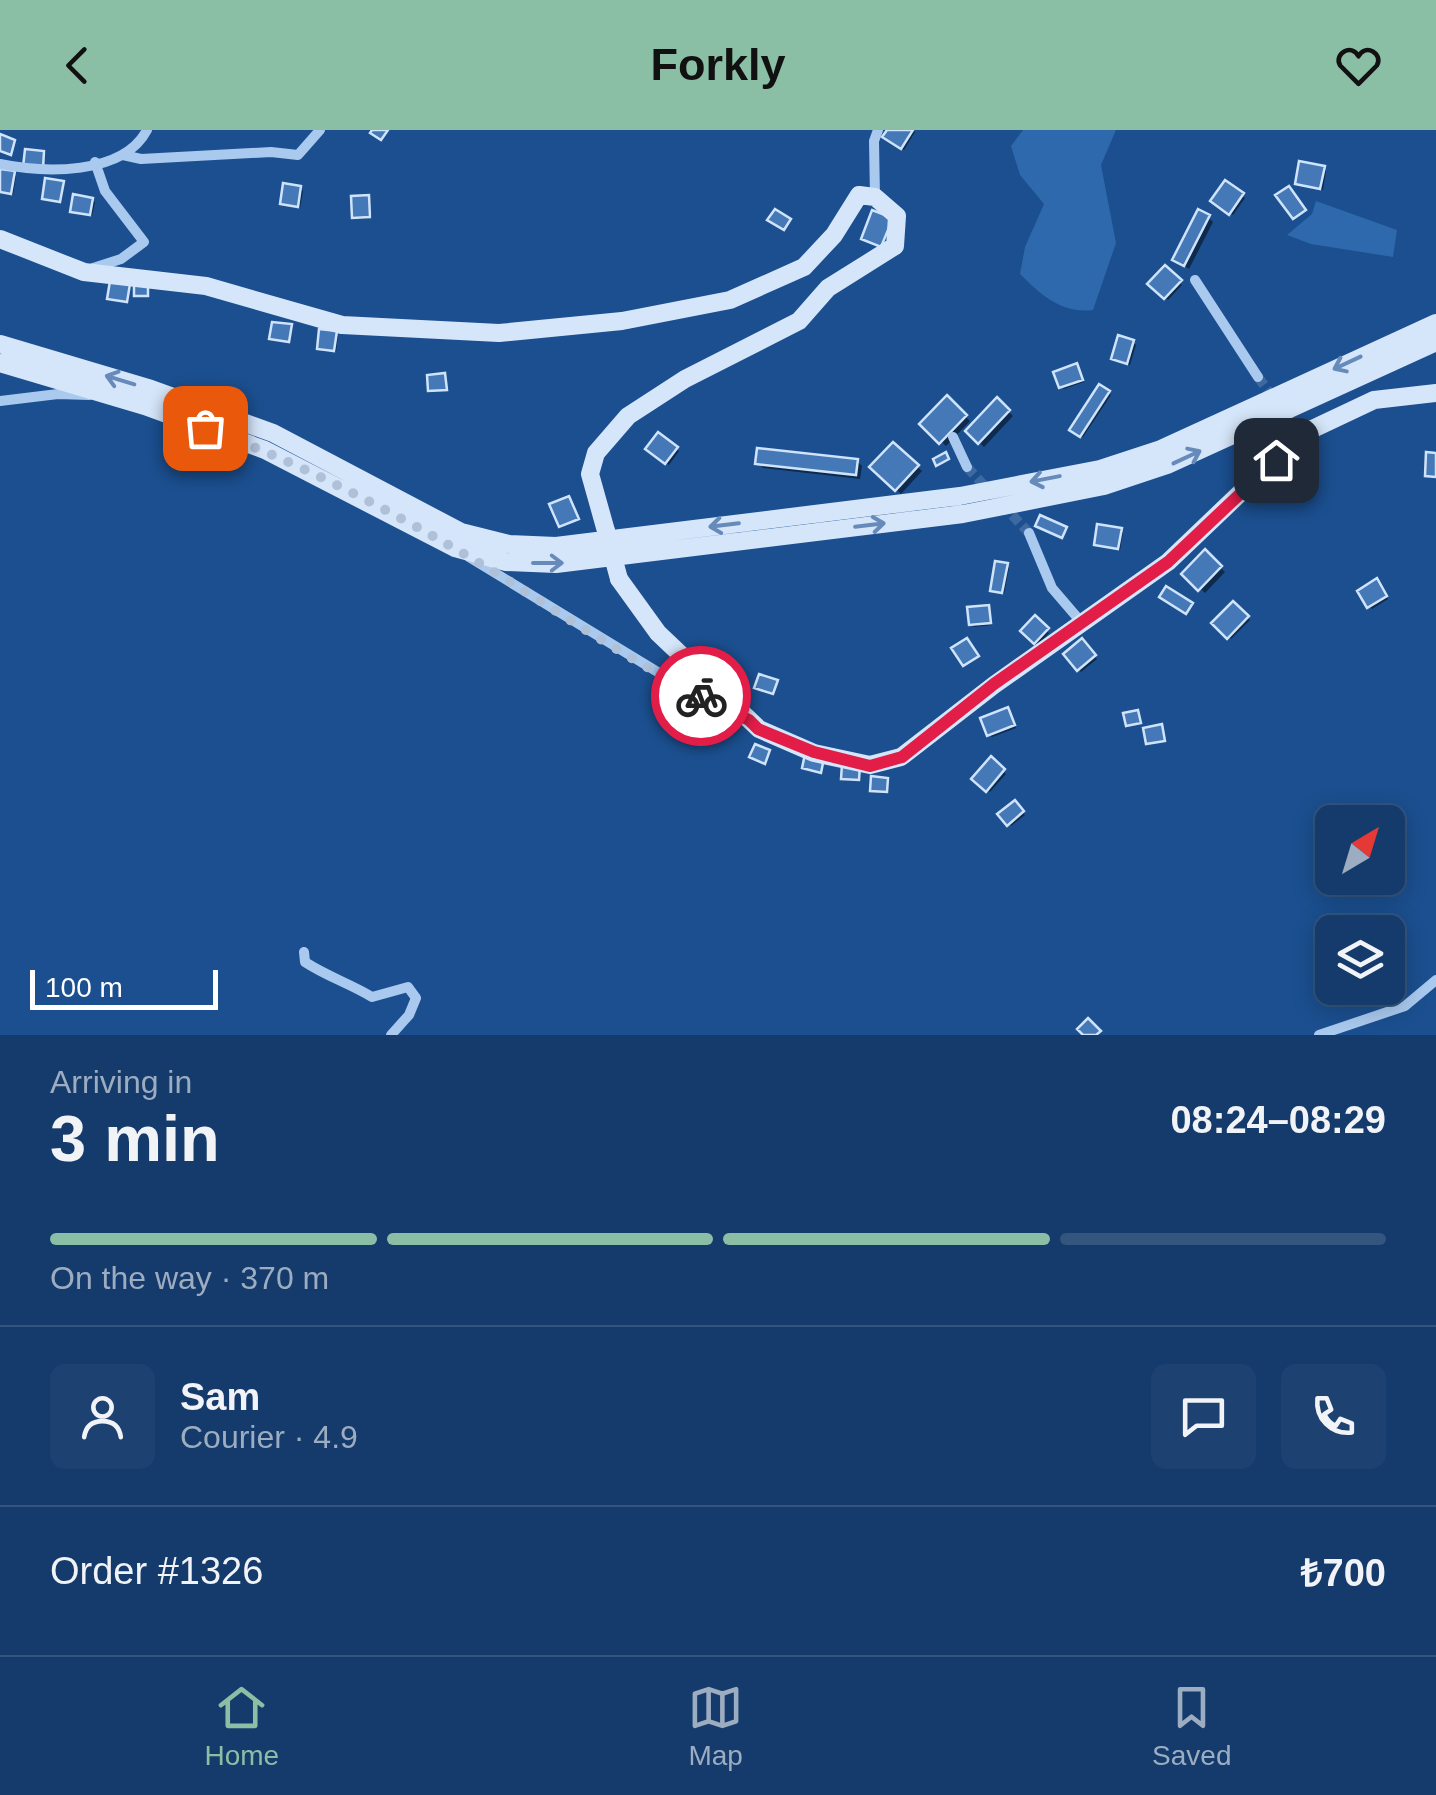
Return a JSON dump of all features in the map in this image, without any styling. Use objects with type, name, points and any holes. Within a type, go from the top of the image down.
[{"type":"main road","points":[[0,239],[84,272],[206,286],[342,325],[499,333],[622,320],[730,300],[804,267],[834,235],[859,195],[875,197],[897,216],[894,246],[828,288],[799,321],[685,379],[628,416],[596,453],[590,474],[618,579],[658,632],[758,729],[814,752],[870,766],[902,757],[994,684],[1168,562],[1297,428],[1374,400],[1436,392]]},
{"type":"main road","points":[[0,344],[151,389],[272,434],[461,532],[509,544],[556,546],[960,496],[1100,469],[1161,449],[1436,323]]},
{"type":"main road","points":[[0,362],[265,450],[452,546],[506,562],[556,564],[963,514],[1104,486],[1168,466],[1436,342]]},
{"type":"street","points":[[0,164],[64,172],[122,155],[135,146],[146,130]]},
{"type":"street","points":[[122,155],[141,159],[271,152],[298,155],[320,130]]},
{"type":"street","points":[[875,197],[874,142],[878,130]]},
{"type":"street","points":[[84,272],[121,259],[144,242],[105,191],[96,162]]},
{"type":"street","points":[[1194,280],[1258,377]]},
{"type":"street","points":[[0,401],[58,394],[111,396]]},
{"type":"street","points":[[953,437],[967,467]]},
{"type":"street","points":[[1029,534],[1052,588],[1082,623]]},
{"type":"street","points":[[452,546],[680,686],[749,720]]},
{"type":"street","points":[[304,952],[305,962],[310,966],[372,997],[408,987],[416,998],[409,1015],[390,1035]]},
{"type":"street","points":[[1319,1035],[1405,1006],[1436,980]]},
{"type":"shaded area","points":[[1023,130],[1116,130],[1101,165],[1116,243],[1093,310],[1062,306],[1020,274],[1025,247],[1044,204],[1020,175],[1011,146]]},
{"type":"shaded area","points":[[1316,201],[1397,230],[1393,257],[1311,244],[1287,235],[1312,214]]},
{"type":"building","points":[[388,130],[381,140],[370,133]]},
{"type":"building","points":[[887,130],[913,130],[901,149],[882,137]]},
{"type":"building","points":[[0,134],[15,140],[11,155],[0,151]]},
{"type":"building","points":[[25,149],[44,151],[43,169],[23,167]]},
{"type":"building","points":[[1299,161],[1325,166],[1320,189],[1295,184]]},
{"type":"building","points":[[0,169],[15,171],[11,194],[0,192]]},
{"type":"building","points":[[45,178],[64,181],[60,202],[42,199]]},
{"type":"building","points":[[1225,180],[1244,193],[1229,215],[1210,201]]},
{"type":"building","points":[[283,183],[301,186],[298,207],[280,204]]},
{"type":"building","points":[[1289,186],[1306,210],[1293,219],[1275,195]]},
{"type":"building","points":[[73,194],[93,198],[90,215],[70,212]]},
{"type":"building","points":[[369,195],[370,217],[352,218],[351,196]]},
{"type":"building","points":[[775,209],[791,219],[784,230],[767,220]]},
{"type":"building","points":[[1198,209],[1210,215],[1184,266],[1172,260]]},
{"type":"building","points":[[872,210],[893,218],[881,247],[861,239]]},
{"type":"building","points":[[1165,265],[1182,280],[1164,299],[1147,284]]},
{"type":"building","points":[[110,281],[130,284],[127,302],[107,299]]},
{"type":"building","points":[[134,283],[148,283],[148,296],[134,296]]},
{"type":"building","points":[[272,322],[292,324],[289,342],[269,339]]},
{"type":"building","points":[[319,329],[337,331],[334,351],[317,349]]},
{"type":"building","points":[[1118,335],[1134,340],[1127,364],[1111,359]]},
{"type":"building","points":[[1077,363],[1083,380],[1059,388],[1053,372]]},
{"type":"building","points":[[445,373],[447,390],[428,391],[427,375]]},
{"type":"building","points":[[1099,384],[1110,391],[1080,437],[1069,430]]},
{"type":"building","points":[[947,395],[967,415],[939,444],[919,424]]},
{"type":"building","points":[[997,397],[1010,410],[978,444],[965,431]]},
{"type":"building","points":[[658,432],[678,447],[665,464],[645,449]]},
{"type":"building","points":[[893,442],[919,465],[895,491],[869,467]]},
{"type":"building","points":[[757,448],[858,459],[856,475],[755,464]]},
{"type":"building","points":[[946,452],[949,459],[936,466],[933,459]]},
{"type":"building","points":[[1426,452],[1436,453],[1436,477],[1425,476]]},
{"type":"building","points":[[569,496],[579,519],[559,527],[549,504]]},
{"type":"building","points":[[1040,515],[1067,527],[1062,538],[1035,526]]},
{"type":"building","points":[[1097,524],[1122,528],[1118,549],[1094,545]]},
{"type":"building","points":[[1205,549],[1222,566],[1198,591],[1181,574]]},
{"type":"building","points":[[995,561],[1008,563],[1002,593],[990,591]]},
{"type":"building","points":[[1377,578],[1387,596],[1367,608],[1357,591]]},
{"type":"building","points":[[1166,586],[1193,603],[1186,614],[1159,597]]},
{"type":"building","points":[[1233,601],[1249,616],[1227,639],[1211,623]]},
{"type":"building","points":[[989,605],[991,623],[969,625],[967,607]]},
{"type":"building","points":[[1035,615],[1049,628],[1034,644],[1020,631]]},
{"type":"building","points":[[967,638],[979,656],[963,666],[951,648]]},
{"type":"building","points":[[1082,638],[1096,655],[1077,671],[1063,654]]},
{"type":"building","points":[[759,674],[778,680],[773,694],[754,688]]},
{"type":"building","points":[[1008,707],[1015,725],[987,736],[980,718]]},
{"type":"building","points":[[1138,710],[1141,723],[1126,726],[1123,713]]},
{"type":"building","points":[[1162,724],[1165,741],[1146,744],[1143,728]]},
{"type":"building","points":[[755,744],[770,750],[765,764],[749,757]]},
{"type":"building","points":[[805,754],[824,758],[821,773],[802,768]]},
{"type":"building","points":[[991,756],[1005,769],[986,792],[971,779]]},
{"type":"building","points":[[842,764],[860,765],[859,780],[841,779]]},
{"type":"building","points":[[871,776],[888,778],[887,792],[870,791]]},
{"type":"building","points":[[1015,800],[1024,811],[1007,826],[997,814]]},
{"type":"building","points":[[1088,1018],[1101,1031],[1096,1035],[1083,1035],[1077,1029]]},
{"type":"tunnel","points":[[1258,377],[1291,422]]},
{"type":"tunnel","points":[[967,467],[990,492]]},
{"type":"tunnel","points":[[1002,504],[1029,533]]},
{"type":"way so far","points":[[205,428],[265,450],[452,546],[558,614],[701,696]]},
{"type":"route","points":[[701,696],[749,720],[758,729],[814,752],[870,766],[902,757],[994,684],[1168,562],[1276,460]]}]
